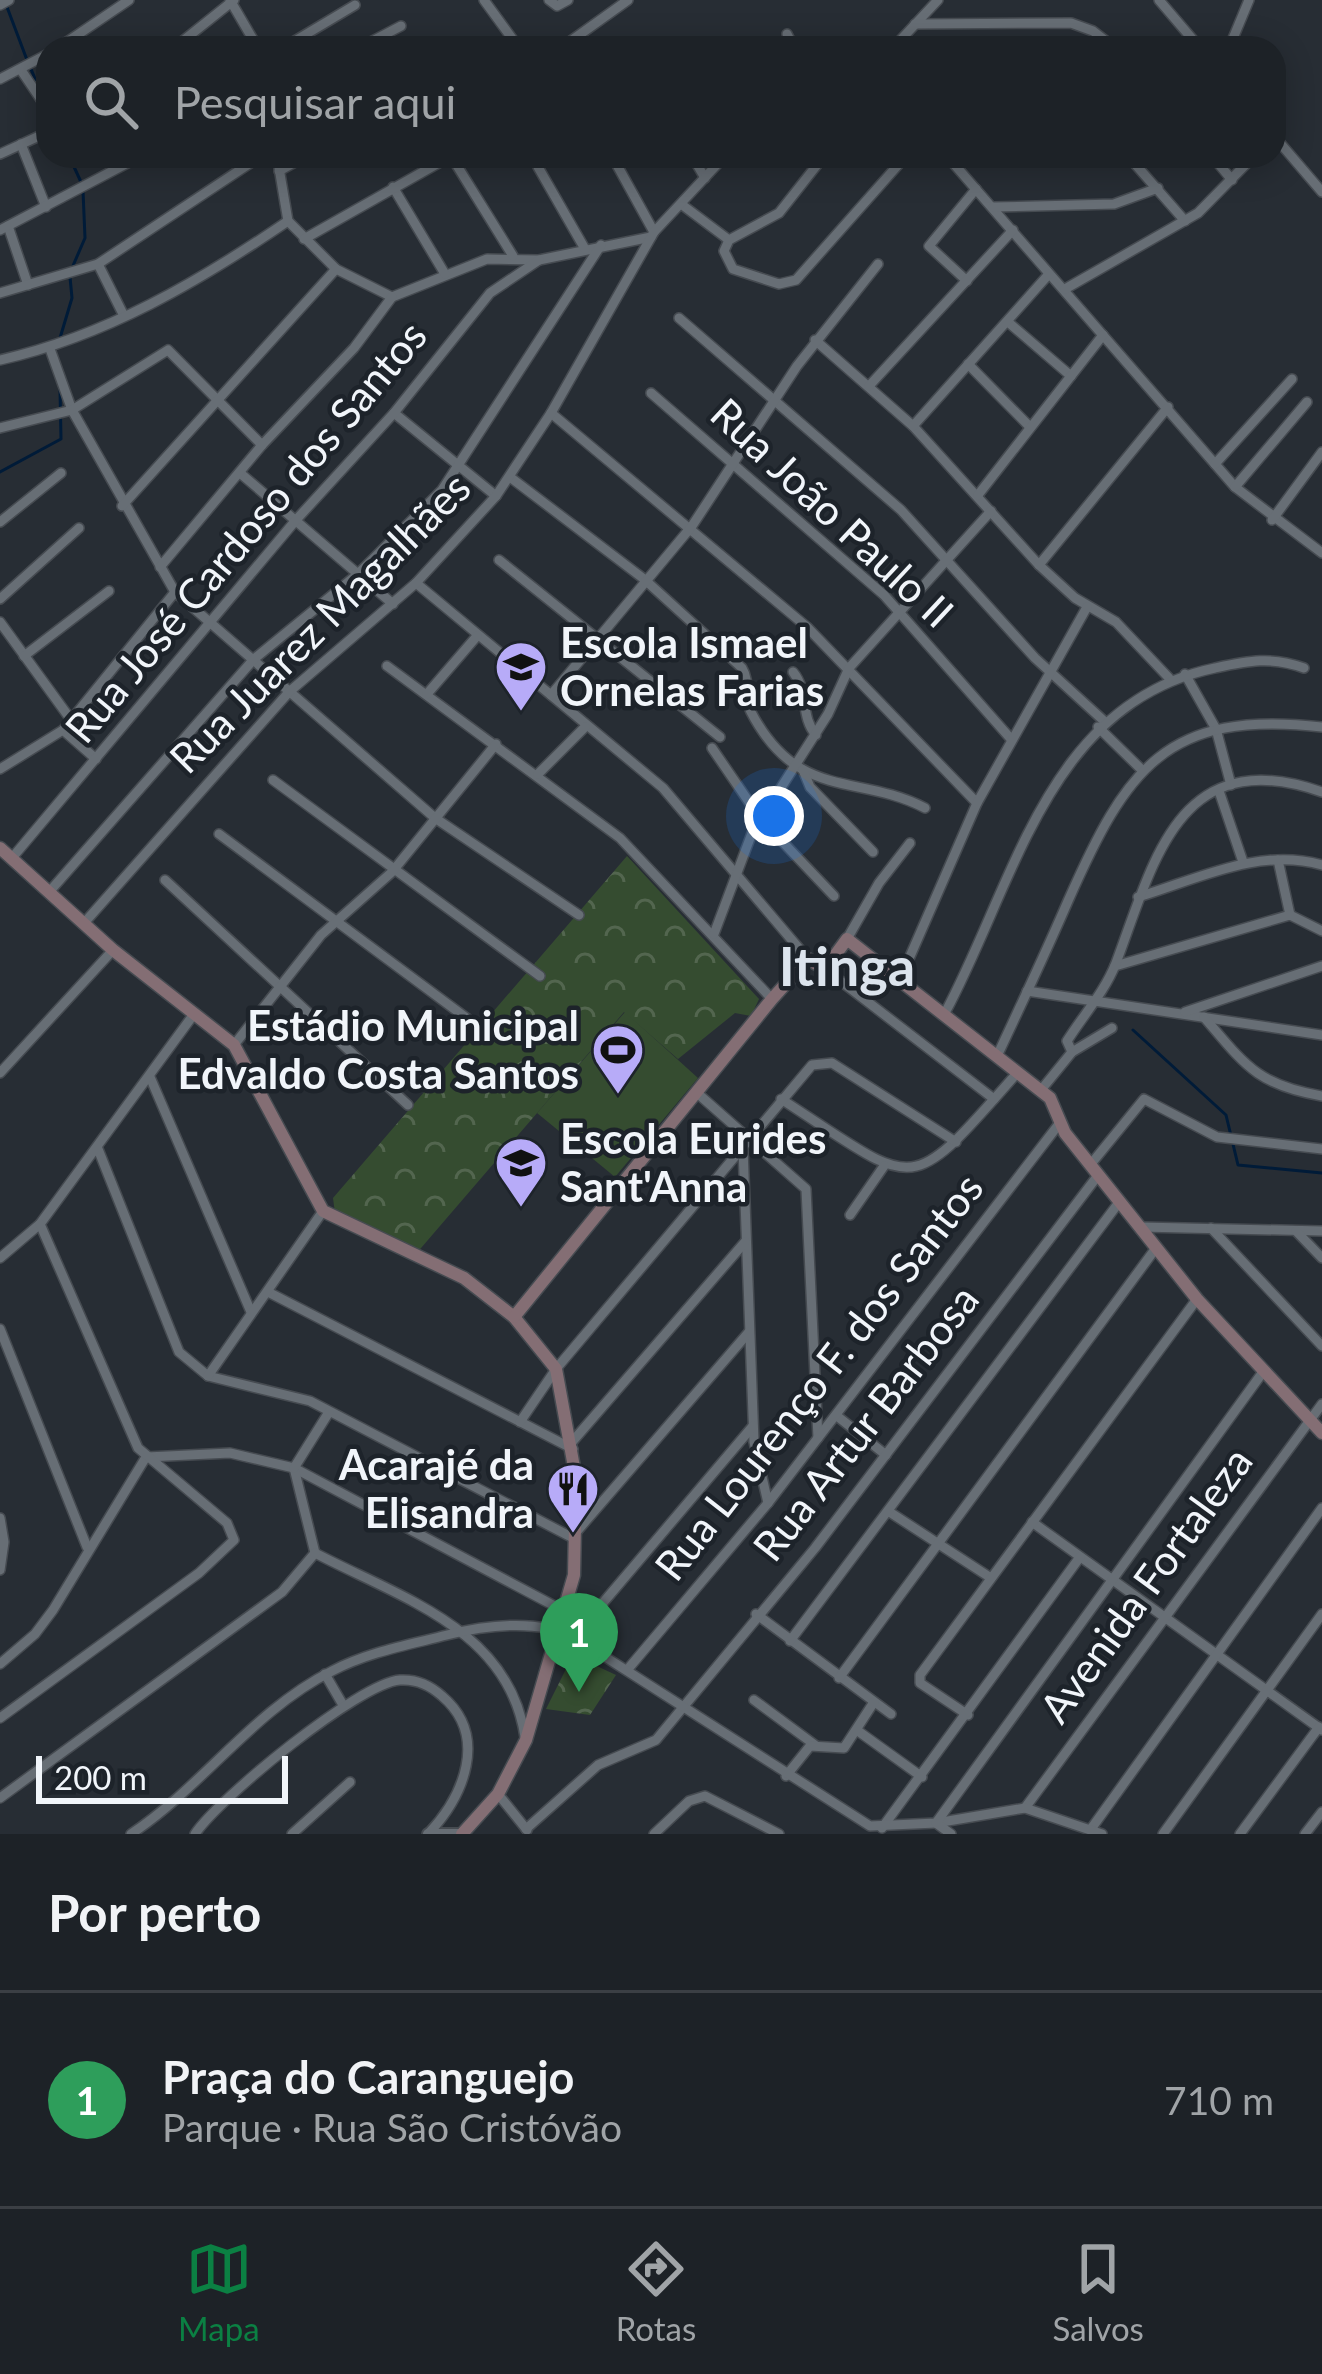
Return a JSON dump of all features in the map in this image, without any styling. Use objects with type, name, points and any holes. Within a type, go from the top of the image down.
[{"type":"main road","points":[[6,853],[113,950],[234,1045],[323,1211],[450,1270],[514,1317],[556,1369],[573,1445],[578,1536],[566,1612],[568,1634],[526,1740],[498,1794],[462,1834]]},
{"type":"main road","points":[[514,1317],[772,999],[808,959],[825,969],[847,939],[946,1011],[1054,1102],[1059,1124],[1197,1299],[1322,1433]]},
{"type":"street","points":[[0,5],[9,0]]},
{"type":"street","points":[[76,36],[129,0]]},
{"type":"street","points":[[484,0],[510,36]]},
{"type":"street","points":[[549,0],[556,6],[568,0]]},
{"type":"street","points":[[578,36],[628,0]]},
{"type":"street","points":[[904,36],[938,0]]},
{"type":"street","points":[[1159,0],[1190,36]]},
{"type":"street","points":[[1234,36],[1249,0]]},
{"type":"street","points":[[189,36],[232,1],[251,36]]},
{"type":"street","points":[[303,36],[355,5]]},
{"type":"street","points":[[915,24],[1071,23],[1099,36]]},
{"type":"street","points":[[382,36],[401,26]]},
{"type":"street","points":[[0,80],[36,61]]},
{"type":"street","points":[[22,70],[36,92]]},
{"type":"street","points":[[0,154],[36,137]]},
{"type":"street","points":[[21,144],[46,207]]},
{"type":"street","points":[[1286,150],[1322,191]]},
{"type":"street","points":[[28,284],[4,228],[119,168]]},
{"type":"street","points":[[0,293],[98,264],[243,168]]},
{"type":"street","points":[[279,168],[288,221],[336,269],[392,297]]},
{"type":"street","points":[[279,171],[284,168]]},
{"type":"street","points":[[304,239],[429,168]]},
{"type":"street","points":[[458,168],[513,256]]},
{"type":"street","points":[[539,168],[584,249]]},
{"type":"street","points":[[160,567],[262,445],[354,348],[392,297],[445,274],[513,256],[539,260],[653,235],[618,168]]},
{"type":"street","points":[[699,168],[705,178]]},
{"type":"street","name":"Rua Juarez Magalhães","points":[[85,922],[289,692],[416,583],[496,496],[653,235],[714,168]]},
{"type":"street","points":[[814,168],[778,213],[729,240],[724,251],[733,269],[791,283],[895,168]]},
{"type":"street","points":[[957,168],[1235,487],[1272,520],[1322,553]]},
{"type":"street","points":[[1139,168],[1186,221]]},
{"type":"street","points":[[1222,168],[1232,180]]},
{"type":"street","points":[[1065,289],[1186,221],[1242,168]]},
{"type":"street","points":[[393,187],[445,274]]},
{"type":"street","points":[[993,207],[1114,204],[1158,188]]},
{"type":"street","points":[[967,281],[929,246],[976,190]]},
{"type":"street","points":[[681,204],[729,240]]},
{"type":"street","points":[[0,360],[50,349],[184,290],[288,221]]},
{"type":"street","points":[[869,386],[1012,230]]},
{"type":"street","points":[[50,891],[254,659],[358,574],[460,467],[601,245]]},
{"type":"street","name":"Rua José Cardoso dos Santos","points":[[6,853],[96,759],[296,520],[394,413],[490,293],[539,260]]},
{"type":"street","points":[[98,264],[124,316]]},
{"type":"street","points":[[551,695],[692,526],[815,340],[878,265]]},
{"type":"street","points":[[122,506],[216,396],[336,269]]},
{"type":"street","points":[[913,426],[1049,274]]},
{"type":"street","points":[[679,318],[871,482],[947,556],[1141,769]]},
{"type":"street","points":[[1008,322],[1071,376]]},
{"type":"street","points":[[978,495],[1103,335]]},
{"type":"street","points":[[815,340],[913,426],[1039,566],[1087,607],[1115,622],[1169,678]]},
{"type":"street","points":[[50,349],[72,410],[122,506],[175,592],[435,818],[580,915]]},
{"type":"street","points":[[0,428],[72,410],[168,350],[262,445]]},
{"type":"street","points":[[968,364],[1030,427]]},
{"type":"street","points":[[1215,464],[1292,380]]},
{"type":"street","name":"Rua João Paulo II","points":[[651,393],[733,460],[898,610],[1011,740]]},
{"type":"street","points":[[1235,487],[1307,403]]},
{"type":"street","points":[[1039,566],[1168,407]]},
{"type":"street","points":[[394,413],[496,496]]},
{"type":"street","points":[[550,413],[692,526],[849,668],[977,803]]},
{"type":"street","points":[[1272,520],[1322,452]]},
{"type":"street","points":[[0,522],[61,473]]},
{"type":"street","points":[[240,473],[393,604]]},
{"type":"street","points":[[510,478],[644,579],[742,668],[750,711],[800,768],[810,787],[873,852]]},
{"type":"street","points":[[714,934],[760,818],[800,768],[849,668],[991,511]]},
{"type":"street","points":[[0,599],[79,528]]},
{"type":"street","points":[[499,560],[720,737]]},
{"type":"street","points":[[416,583],[663,788],[808,959]]},
{"type":"street","points":[[25,656],[110,591]]},
{"type":"street","points":[[0,770],[63,730],[68,717],[175,592]]},
{"type":"street","points":[[901,977],[977,803],[1087,607]]},
{"type":"street","points":[[0,622],[68,717]]},
{"type":"street","points":[[427,694],[477,636]]},
{"type":"street","points":[[0,654],[14,642]]},
{"type":"street","points":[[946,1011],[1050,793],[1101,724],[1169,678],[1269,658],[1304,668]]},
{"type":"street","points":[[387,666],[538,774],[638,854],[772,999]]},
{"type":"street","points":[[793,672],[803,687],[809,728],[816,735]]},
{"type":"street","points":[[1185,674],[1216,729],[1231,784]]},
{"type":"street","points":[[998,1054],[1102,824],[1141,769],[1216,729],[1268,722],[1322,727]]},
{"type":"street","points":[[538,774],[585,727]]},
{"type":"street","points":[[63,730],[96,759]]},
{"type":"street","points":[[234,1045],[321,935],[392,872],[496,744]]},
{"type":"street","points":[[712,748],[760,818],[833,896]]},
{"type":"street","points":[[0,758],[14,761]]},
{"type":"street","points":[[800,768],[836,785],[925,808]]},
{"type":"street","points":[[273,780],[392,872],[540,976]]},
{"type":"street","points":[[1072,1052],[1068,1039],[1098,1000],[1115,966],[1138,897],[1170,828],[1231,784],[1281,782],[1322,792]]},
{"type":"street","points":[[1219,791],[1244,862]]},
{"type":"street","points":[[219,834],[488,1034]]},
{"type":"street","points":[[847,939],[878,883],[910,843]]},
{"type":"street","points":[[1278,860],[1290,915]]},
{"type":"street","points":[[1138,897],[1244,862],[1322,865]]},
{"type":"street","points":[[165,880],[408,1105]]},
{"type":"street","points":[[1115,966],[1290,915],[1322,931]]},
{"type":"street","points":[[0,1072],[113,950]]},
{"type":"street","points":[[1184,1012],[1322,965]]},
{"type":"street","points":[[825,969],[994,1099]]},
{"type":"street","points":[[1028,991],[1322,1035]]},
{"type":"street","points":[[0,1258],[40,1225],[194,1014]]},
{"type":"street","points":[[1204,1018],[1255,1076],[1275,1087],[1322,1096]]},
{"type":"street","points":[[1041,1090],[1072,1052],[1112,1028]]},
{"type":"street","points":[[520,1422],[556,1369],[812,1065],[832,1063],[956,1142]]},
{"type":"street","points":[[781,1099],[884,1166],[912,1170],[956,1142],[1018,1072]]},
{"type":"street","points":[[150,1077],[251,1312]]},
{"type":"street","points":[[696,1092],[802,1183],[808,1197],[818,1439]]},
{"type":"street","name":"Rua Artur Barbosa","points":[[528,1832],[598,1765],[656,1740],[886,1455],[1144,1099],[1196,1128],[1232,1138],[1322,1149]]},
{"type":"street","name":"Rua Lourenço F. dos Santos","points":[[628,1669],[768,1504],[1059,1124]]},
{"type":"street","points":[[743,1148],[753,1426],[768,1504]]},
{"type":"street","points":[[98,1150],[179,1352],[208,1376],[299,1397],[578,1536],[749,1332]]},
{"type":"street","points":[[850,1215],[884,1166]]},
{"type":"street","points":[[790,1641],[1120,1202]]},
{"type":"street","points":[[208,1376],[323,1211]]},
{"type":"street","points":[[0,1718],[231,1546],[234,1533],[146,1457],[40,1225]]},
{"type":"street","points":[[1141,1227],[1322,1231]]},
{"type":"street","points":[[1211,1228],[1322,1346]]},
{"type":"street","points":[[1296,1231],[1322,1258]]},
{"type":"street","points":[[268,1292],[573,1445],[747,1240]]},
{"type":"street","points":[[839,1678],[1156,1248]]},
{"type":"street","points":[[720,1273],[735,1272],[748,1280]]},
{"type":"street","points":[[968,1715],[919,1678],[1197,1299]]},
{"type":"street","points":[[0,1329],[87,1547]]},
{"type":"street","points":[[936,1823],[1263,1372]]},
{"type":"street","name":"Avenida Fortaleza","points":[[1025,1808],[1322,1404]]},
{"type":"street","points":[[329,1412],[294,1468],[315,1553],[465,1630],[508,1678],[526,1740]]},
{"type":"street","points":[[837,1416],[886,1455]]},
{"type":"street","points":[[568,1634],[753,1426]]},
{"type":"street","points":[[146,1457],[230,1453],[294,1468],[566,1612]]},
{"type":"street","points":[[0,1664],[35,1634],[146,1457]]},
{"type":"street","points":[[131,1834],[154,1819],[264,1719],[325,1675],[374,1654],[465,1630],[568,1634],[879,1832],[1025,1808],[1096,1831],[1215,1654],[1322,1508]]},
{"type":"street","points":[[888,1511],[991,1578]]},
{"type":"street","points":[[0,1518],[4,1542],[0,1570]]},
{"type":"street","points":[[1032,1522],[1266,1692],[1321,1726],[1240,1834]]},
{"type":"street","points":[[0,1798],[282,1592],[315,1553]]},
{"type":"street","points":[[879,1832],[1080,1556]]},
{"type":"street","points":[[756,1614],[890,1714]]},
{"type":"street","points":[[1163,1834],[1322,1614]]},
{"type":"street","points":[[325,1675],[344,1705]]},
{"type":"street","points":[[195,1834],[344,1705],[380,1684],[414,1681],[439,1693],[456,1712],[466,1734],[465,1778],[428,1834]]},
{"type":"street","points":[[754,1700],[815,1744],[838,1751],[858,1731],[874,1702]]},
{"type":"street","points":[[858,1731],[922,1777]]},
{"type":"street","points":[[786,1776],[815,1744]]},
{"type":"street","points":[[292,1834],[350,1782]]},
{"type":"street","points":[[498,1794],[528,1832]]},
{"type":"street","points":[[658,1833],[689,1801],[705,1796],[779,1834]]},
{"type":"street","points":[[1305,1834],[1322,1812]]},
{"type":"street","points":[[148,1834],[154,1819]]},
{"type":"street","points":[[936,1823],[951,1834]]},
{"type":"street","points":[[428,1834],[462,1834]]},
{"type":"green space","points":[[627,856],[759,999],[751,1016],[735,1013],[678,1059],[624,1012],[415,1255],[336,1220],[333,1198]]},
{"type":"green space","name":"Estádio Municipal Edvaldo Costa Santos","points":[[625,1012],[698,1078],[615,1177],[537,1113]]},
{"type":"green space","points":[[573,1655],[616,1675],[590,1715],[546,1709]]},
{"type":"waterway","points":[[7,7],[27,60]]},
{"type":"waterway","points":[[31,69],[36,81]]},
{"type":"waterway","points":[[75,168],[81,182]]},
{"type":"waterway","points":[[72,268],[85,238],[83,191]]},
{"type":"waterway","points":[[60,338],[72,298],[70,277]]},
{"type":"waterway","points":[[0,472],[61,439],[60,389]]},
{"type":"waterway","points":[[1133,1030],[1226,1115],[1238,1165],[1322,1173]]},
{"type":"place","name":"Escola Ismael Ornelas Farias","points":[[521,713]]},
{"type":"place","name":"Estádio Municipal Edvaldo Costa Santos","points":[[618,1096]]},
{"type":"place","name":"Escola Eurides Sant'Anna","points":[[521,1209]]},
{"type":"place","name":"Acarajé da Elisandra","points":[[573,1535]]},
{"type":"place","name":"Praça do Caranguejo","points":[[579,1692]]},
{"type":"district","name":"Itinga","points":[[847,967]]}]
